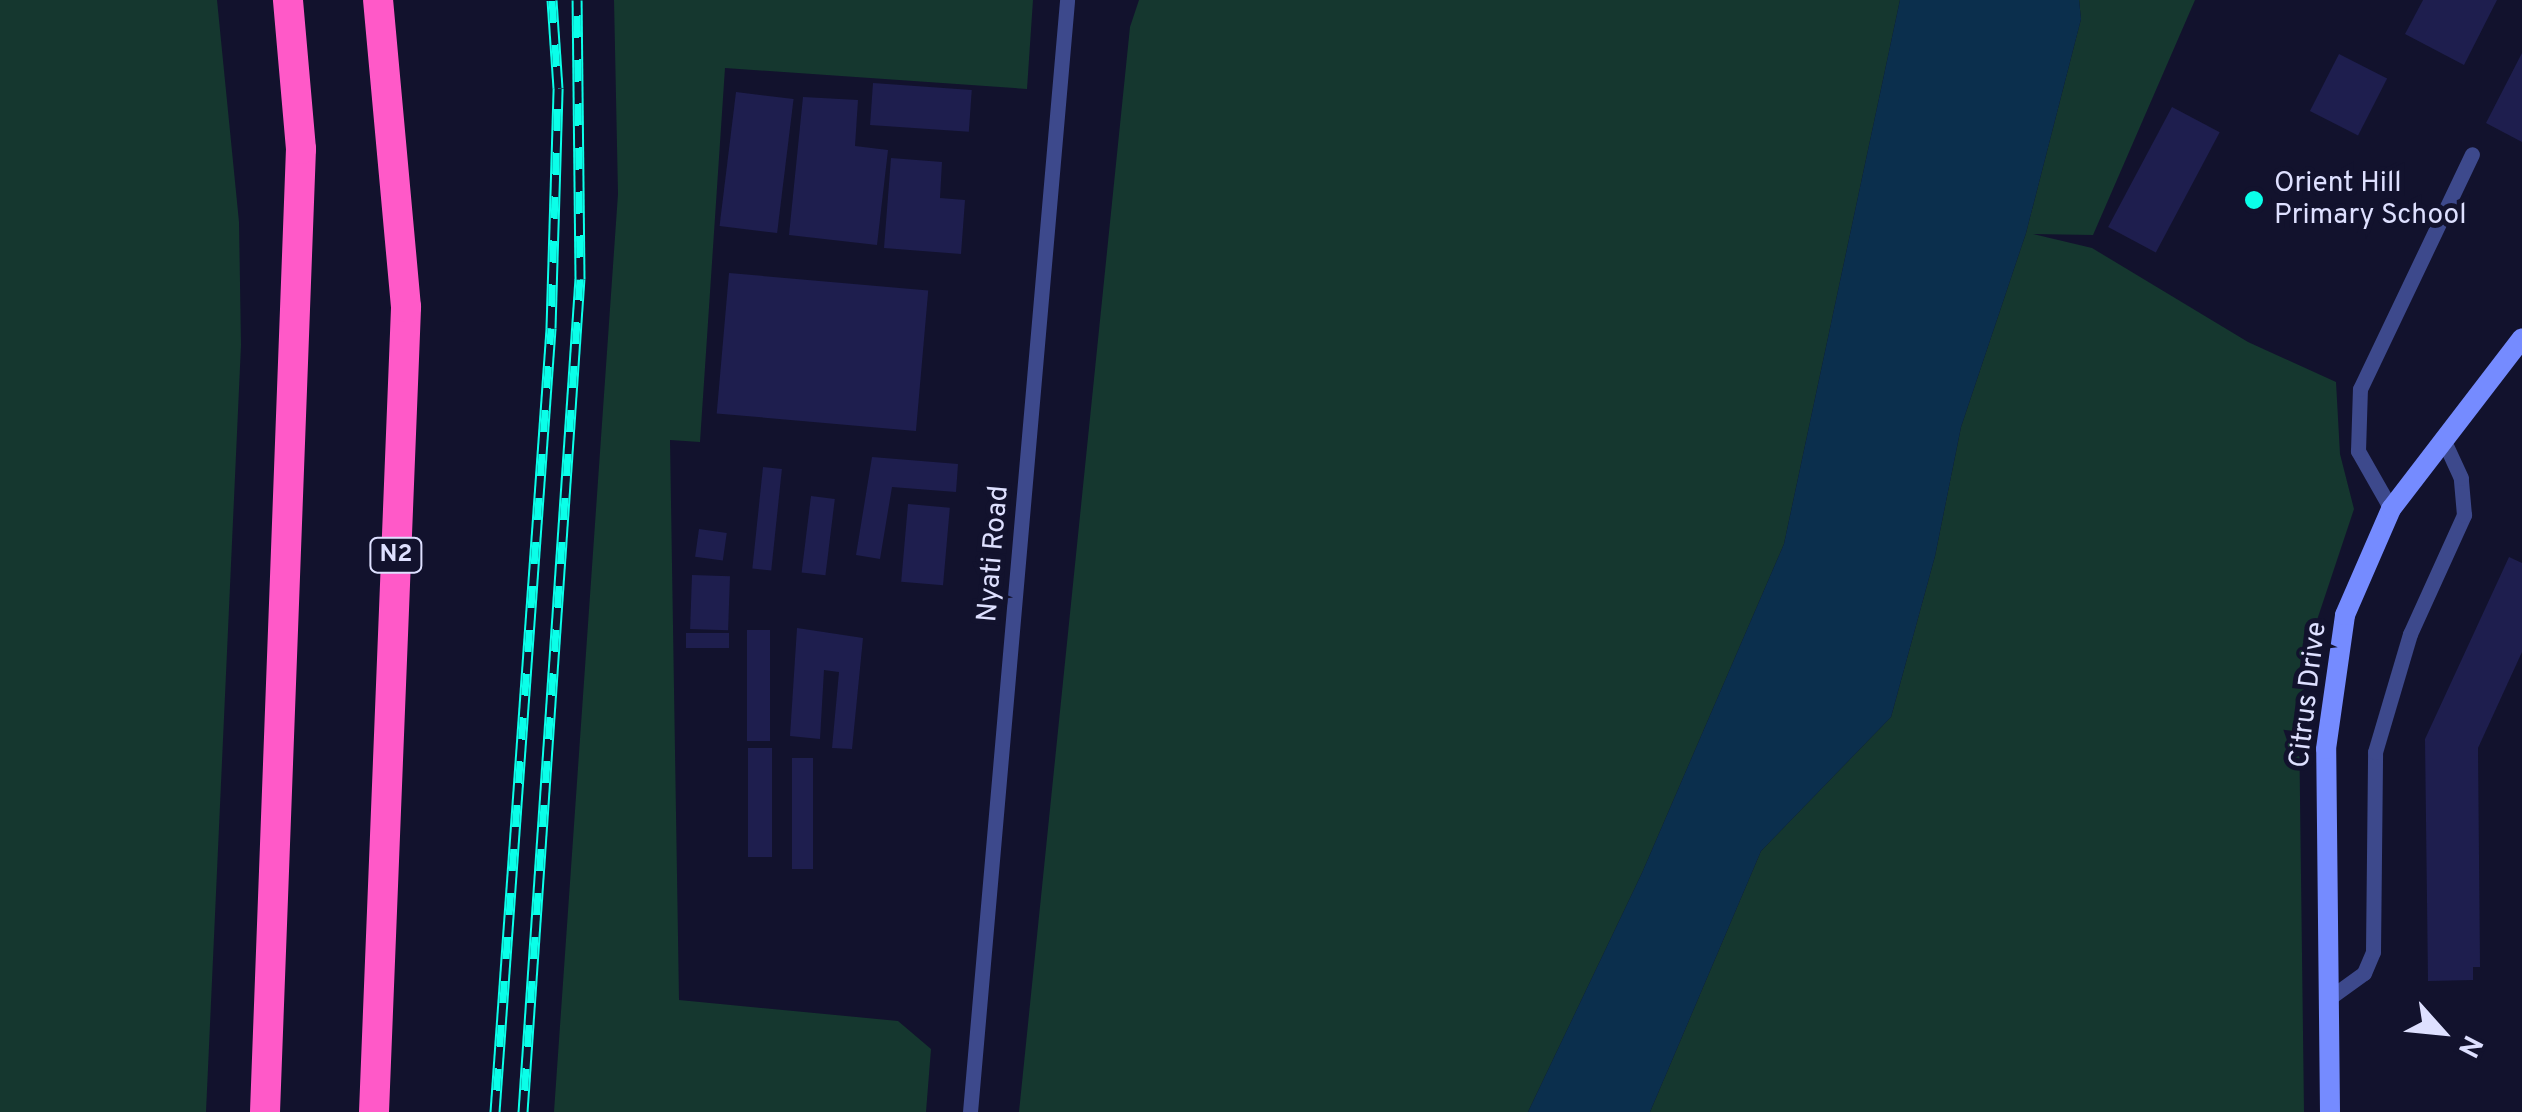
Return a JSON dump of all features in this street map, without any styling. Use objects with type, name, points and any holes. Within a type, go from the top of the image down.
[{"type":"highway","points":[[265,1112],[301,148],[288,0]]},
{"type":"highway","name":"N2","points":[[374,1112],[406,307],[378,0]]},
{"type":"street","name":"Citrus Drive","points":[[2330,1112],[2326,750],[2337,648],[2368,551],[2391,508],[2522,338]]},
{"type":"lane","name":"Nyati Road","points":[[970,1112],[1067,0]]},
{"type":"lane","points":[[2391,508],[2358,450],[2360,389],[2472,154]]},
{"type":"lane","points":[[2328,999],[2364,973],[2372,952],[2375,752],[2410,634],[2464,515],[2460,478],[2443,440]]},
{"type":"green space","points":[[0,0],[217,0],[239,222],[241,345],[206,1112],[0,1112]]},
{"type":"green space","points":[[614,0],[1033,0],[1027,89],[725,68],[700,442],[670,440],[679,1000],[898,1021],[931,1049],[926,1112],[554,1112],[618,194]]},
{"type":"green space","points":[[1139,0],[1900,0],[1784,544],[1642,873],[1528,1112],[1019,1112],[1130,27]]},
{"type":"green space","points":[[2079,0],[2195,0],[2093,235],[2033,234],[2092,248],[2248,342],[2336,382],[2340,454],[2354,509],[2315,626],[2299,719],[2304,1112],[1650,1112],[1761,851],[1891,717],[1935,556],[1961,427],[2026,233],[2081,19]]},
{"type":"water","points":[[1900,0],[2079,0],[2081,19],[2026,233],[1961,427],[1935,556],[1891,717],[1761,851],[1650,1112],[1528,1112],[1642,873],[1784,544]]},
{"type":"building","points":[[2423,0],[2497,0],[2464,65],[2405,34]]},
{"type":"building","points":[[2522,53],[2522,142],[2486,123]]},
{"type":"building","points":[[2339,54],[2387,79],[2358,136],[2310,111]]},
{"type":"building","points":[[873,83],[972,90],[969,132],[870,125]]},
{"type":"building","points":[[736,92],[794,99],[777,233],[720,226]]},
{"type":"building","points":[[803,97],[858,100],[855,146],[888,150],[877,245],[789,235]]},
{"type":"building","points":[[2172,107],[2220,132],[2156,252],[2108,227]]},
{"type":"building","points":[[891,158],[942,162],[940,198],[965,200],[961,254],[884,248]]},
{"type":"building","points":[[729,273],[928,290],[916,431],[717,413]]},
{"type":"building","points":[[872,457],[958,464],[956,492],[892,487],[880,559],[856,555]]},
{"type":"building","points":[[763,467],[782,469],[771,570],[752,568]]},
{"type":"building","points":[[811,496],[835,499],[825,575],[802,572]]},
{"type":"building","points":[[908,504],[950,508],[943,585],[901,582]]},
{"type":"building","points":[[699,529],[727,533],[723,561],[695,557]]},
{"type":"building","points":[[2509,557],[2522,563],[2522,652],[2478,748],[2480,967],[2473,967],[2473,980],[2428,981],[2425,739]]},
{"type":"building","points":[[692,575],[730,576],[728,630],[690,629]]},
{"type":"building","points":[[797,628],[863,638],[852,749],[832,748],[839,672],[824,670],[820,739],[790,736]]},
{"type":"building","points":[[747,630],[770,630],[770,741],[747,741]]},
{"type":"building","points":[[686,633],[729,633],[729,648],[686,648]]},
{"type":"building","points":[[748,748],[772,748],[772,857],[748,857]]},
{"type":"building","points":[[792,758],[813,758],[813,869],[792,869]]},
{"type":"railway","points":[[495,1112],[551,328],[558,88],[552,0]]},
{"type":"railway","points":[[523,1112],[580,279],[577,0]]},
{"type":"place","name":"Orient Hill Primary School","points":[[2254,200]]}]
